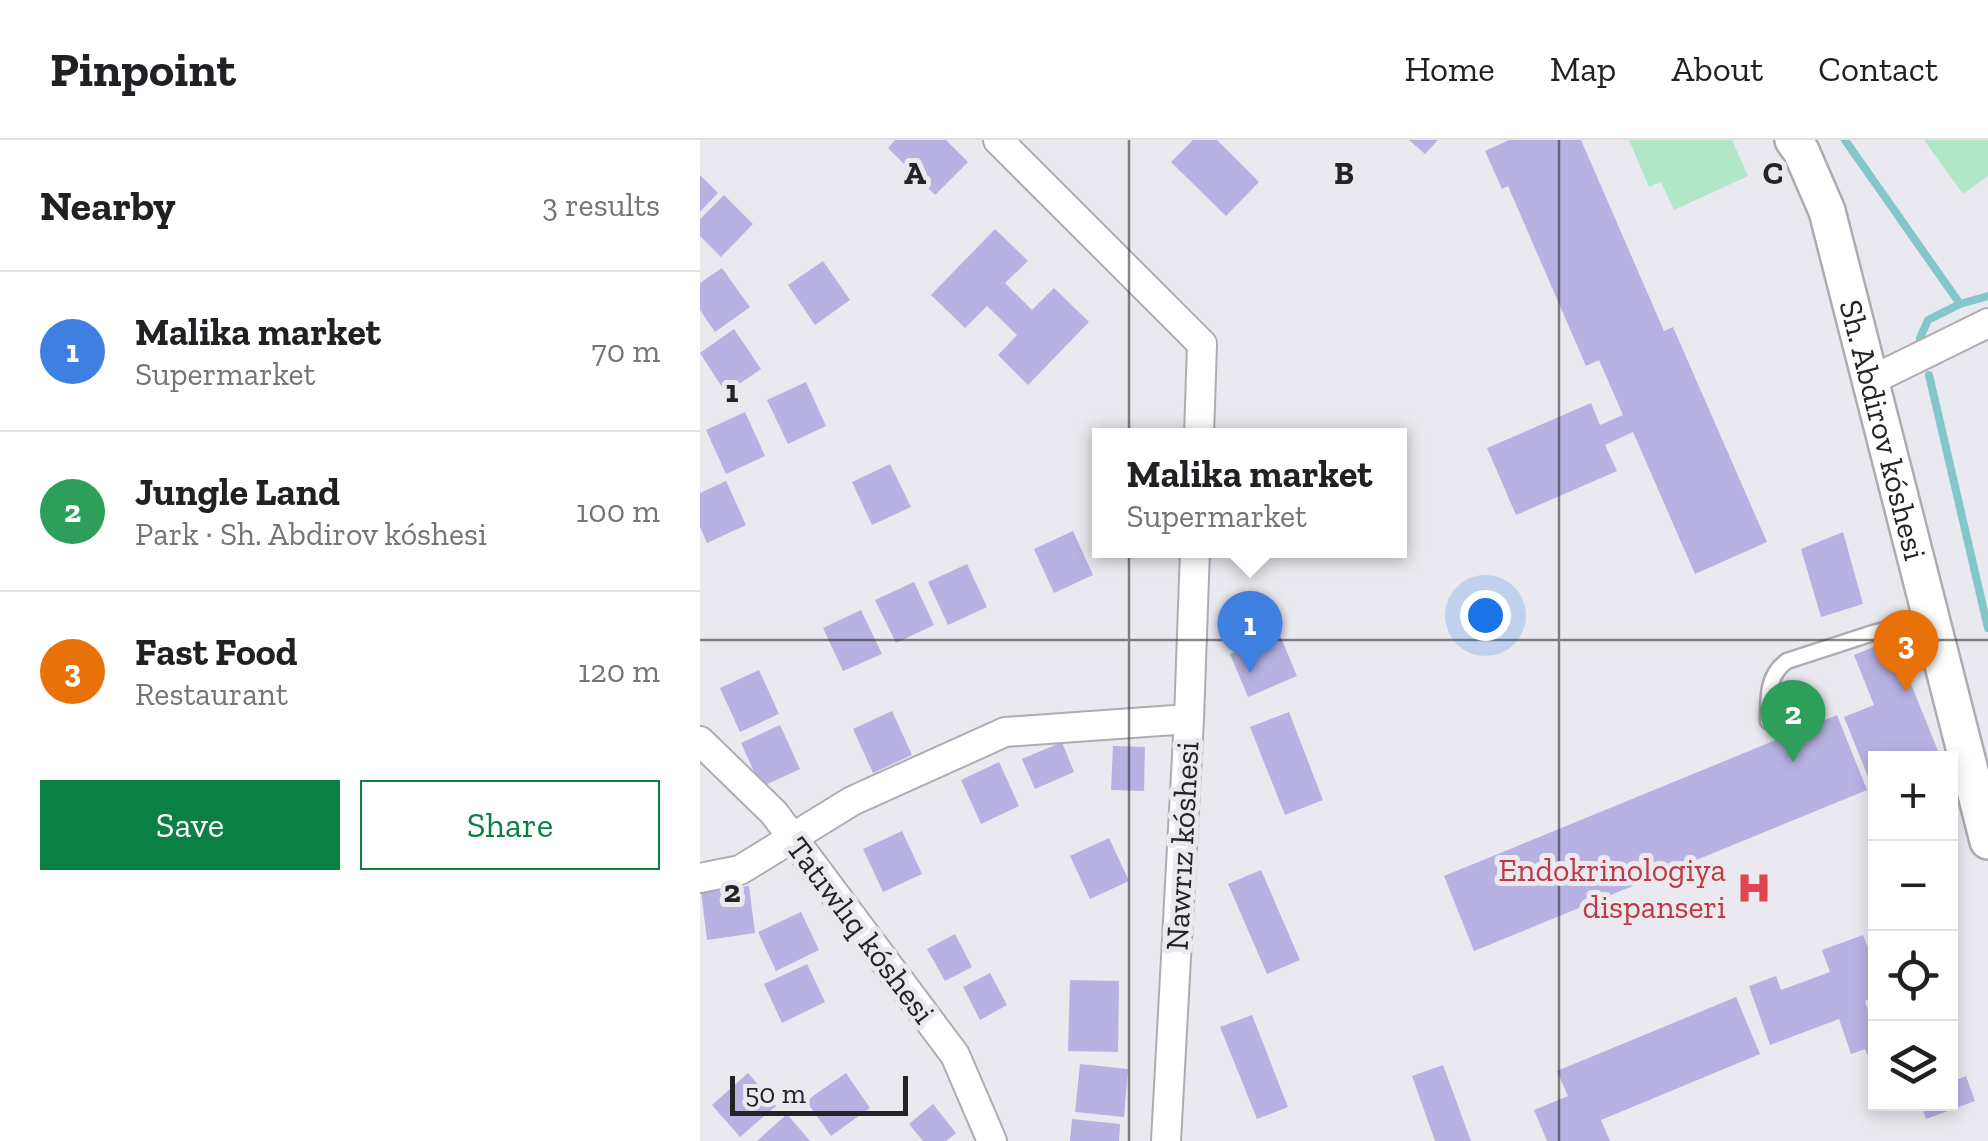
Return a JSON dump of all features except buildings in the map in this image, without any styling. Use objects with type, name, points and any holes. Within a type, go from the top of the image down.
[{"type":"street","points":[[998,140],[1202,344],[1199,428]]},
{"type":"street","name":"Sh. Abdirov kóshesi","points":[[1793,140],[1827,211],[1932,618],[1975,735],[1988,841]]},
{"type":"street","points":[[1870,381],[1988,322]]},
{"type":"street","name":"Nawrız kóshesi","points":[[1166,1141],[1195,558]]},
{"type":"street","points":[[700,878],[740,870],[852,802],[1005,732],[1189,720]]},
{"type":"street","name":"Tatıwlıq kóshesi","points":[[700,740],[774,813],[955,1055],[992,1141]]},
{"type":"lane","points":[[1768,721],[1768,695],[1775,669],[1787,661],[1932,618]]},
{"type":"green space","points":[[1629,140],[1732,140],[1748,176],[1674,210],[1661,182],[1649,187]]},
{"type":"green space","points":[[1924,140],[1988,140],[1988,176],[1963,194]]},
{"type":"waterway","points":[[1845,140],[1960,304],[1928,320],[1920,338]]},
{"type":"waterway","points":[[1960,304],[1988,296]]},
{"type":"waterway","points":[[1929,375],[1988,628]]},
{"type":"place","name":"Malika market","points":[[1250,673]]},
{"type":"place","name":"Fast Food","points":[[1906,692]]},
{"type":"place","name":"Jungle Land","points":[[1793,762]]},
{"type":"place","name":"Endokrinologiya dispanseri","points":[[1754,888]]}]
